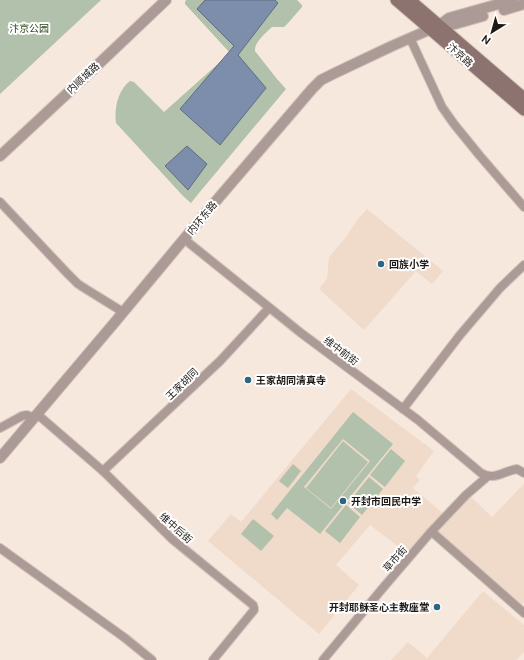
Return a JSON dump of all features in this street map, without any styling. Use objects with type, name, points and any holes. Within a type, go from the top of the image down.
[{"type":"main road","name":"汴京路","points":[[396,0],[435,27],[524,98]]},
{"type":"main road","name":"汴京路","points":[[410,0],[435,27],[524,110]]},
{"type":"street","name":"内顺城路","points":[[0,156],[87,76],[166,0]]},
{"type":"street","name":"内环东路","points":[[0,458],[290,113],[322,80],[435,27],[449,18],[513,0]]},
{"type":"street","name":"内环东路","points":[[435,27],[455,24],[524,4]]},
{"type":"street","points":[[410,38],[442,107],[480,156],[524,207]]},
{"type":"street","points":[[0,202],[78,284],[123,312]]},
{"type":"street","name":"维中前街","points":[[184,239],[324,351],[418,420],[481,473],[488,476]]},
{"type":"street","points":[[402,409],[460,335],[495,294],[524,265]]},
{"type":"street","name":"王家胡同","points":[[103,471],[220,362],[269,308]]},
{"type":"street","points":[[0,428],[22,416],[36,416]]},
{"type":"street","name":"维中后街","points":[[36,416],[103,471],[172,539],[253,605],[254,610],[213,660]]},
{"type":"street","points":[[488,476],[495,476],[517,469],[524,473]]},
{"type":"street","name":"草市街","points":[[323,660],[432,532],[466,495],[488,476]]},
{"type":"street","points":[[432,532],[524,613]]},
{"type":"street","points":[[0,548],[125,638],[152,660]]},
{"type":"shaded area","name":"回族小学","points":[[367,209],[443,271],[432,284],[416,271],[364,330],[319,289],[327,279],[329,257]]},
{"type":"shaded area","name":"开封市回民中学","points":[[351,389],[434,451],[416,476],[420,480],[413,488],[444,514],[408,554],[370,525],[336,565],[359,585],[319,634],[208,541],[231,514],[241,522]]},
{"type":"shaded area","points":[[524,484],[524,602],[520,606],[437,532],[471,497],[492,517]]},
{"type":"shaded area","points":[[483,591],[524,625],[524,652],[516,660],[391,660],[408,642],[427,658]]},
{"type":"green space","name":"汴京公园","points":[[0,0],[101,0],[0,94]]},
{"type":"green space","points":[[186,0],[297,0],[302,5],[302,7],[284,27],[272,27],[256,44],[255,48],[255,51],[286,89],[191,203],[116,123],[116,105],[122,89],[130,81],[134,82],[164,112],[230,53],[185,4]]},
{"type":"green space","points":[[353,412],[393,444],[320,534],[287,508],[277,520],[271,514]],"holes":[[[343,439],[370,461],[331,509],[304,487]]]},
{"type":"green space","points":[[343,441],[368,462],[331,508],[306,488]]},
{"type":"green space","points":[[391,449],[405,461],[385,487],[370,475]]},
{"type":"green space","points":[[293,464],[301,471],[288,488],[279,481]]},
{"type":"green space","points":[[369,477],[383,489],[362,515],[348,503]]},
{"type":"green space","points":[[346,505],[360,517],[340,543],[325,531]]},
{"type":"green space","points":[[253,519],[274,536],[261,551],[241,534]]},
{"type":"water","points":[[205,0],[275,0],[278,3],[238,55],[266,88],[220,145],[180,109],[234,46],[197,9]]},
{"type":"water","points":[[187,146],[207,164],[188,190],[165,166]]},
{"type":"place","name":"回族小学","points":[[381,264]]},
{"type":"place","name":"王家胡同清真寺","points":[[248,380]]},
{"type":"place","name":"开封市回民中学","points":[[343,501]]},
{"type":"place","name":"开封耶稣圣心主教座堂","points":[[437,607]]}]
